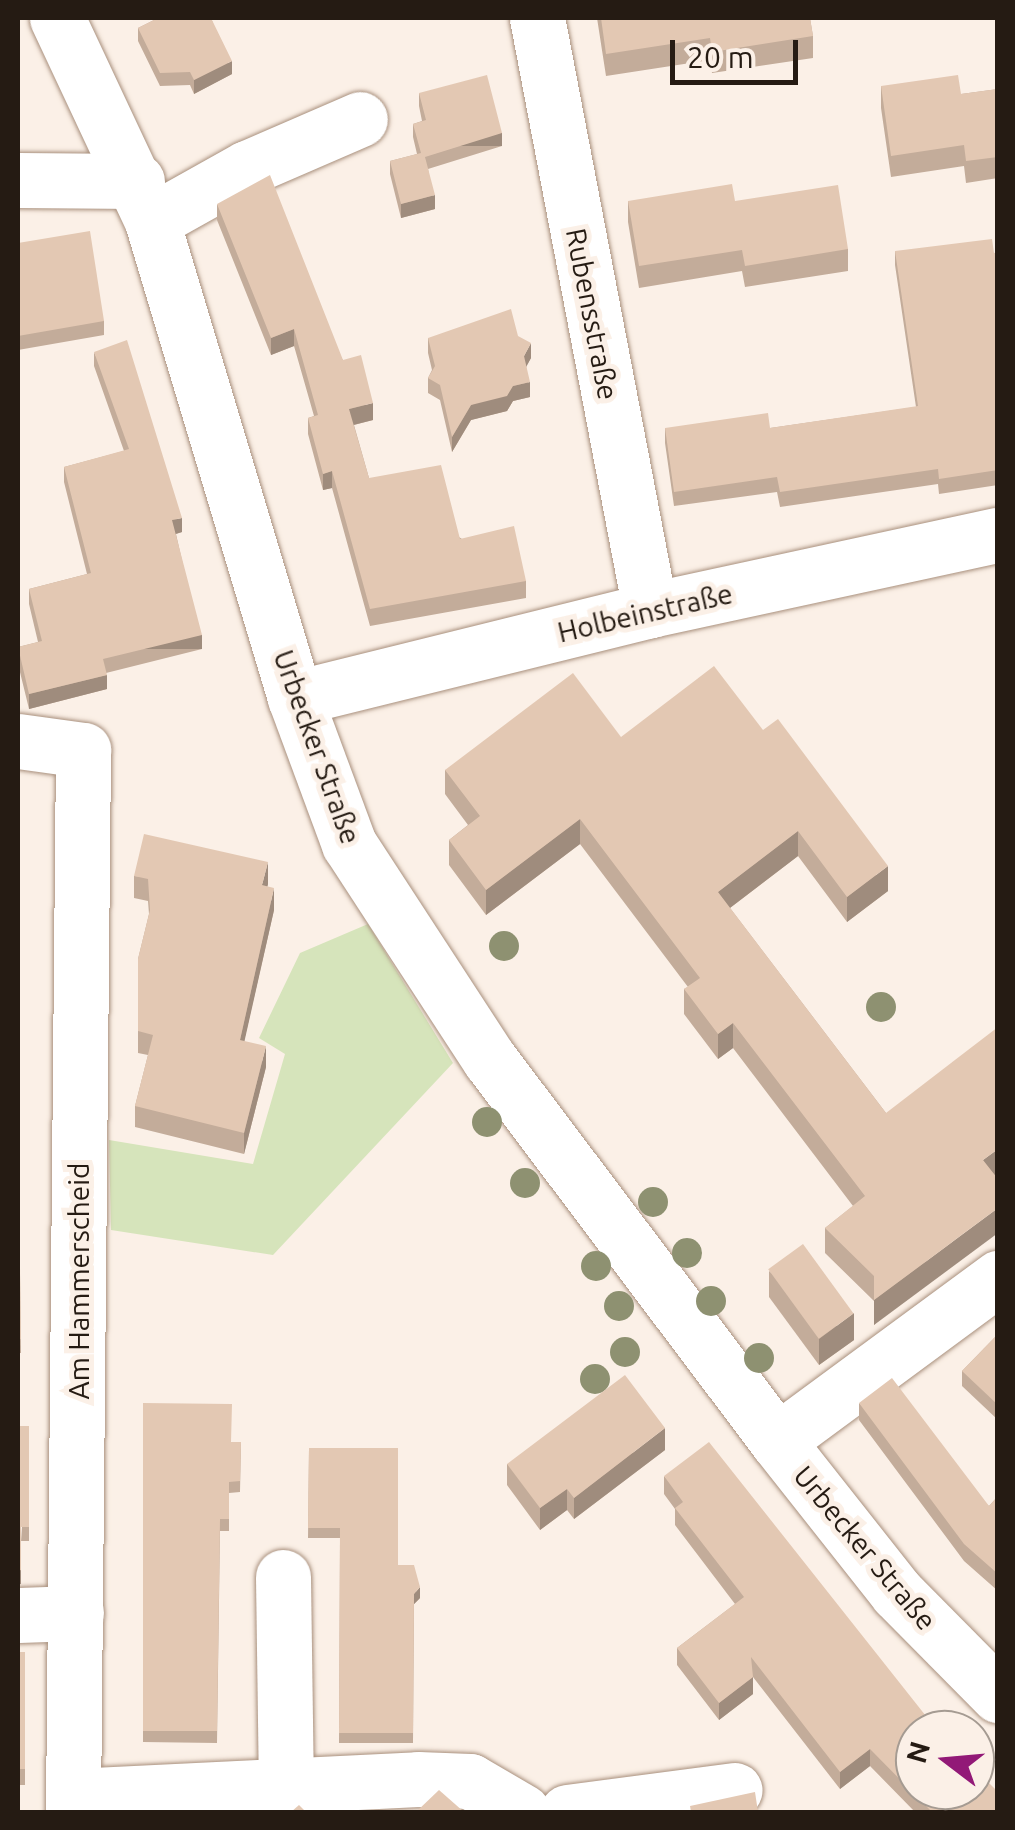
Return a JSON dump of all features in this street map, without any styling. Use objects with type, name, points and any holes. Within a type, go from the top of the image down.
[{"type":"street","name":"Urbecker Straße","points":[[57,18],[145,201],[295,698],[349,844],[490,1060],[777,1441],[897,1593],[998,1696]]},
{"type":"street","name":"Rubensstraße","points":[[537,18],[650,610]]},
{"type":"street","points":[[18,180],[145,201],[247,168],[360,120]]},
{"type":"street","name":"Holbeinstraße","points":[[295,698],[650,610],[998,536]]},
{"type":"street","name":"Am Hammerscheid","points":[[18,740],[83,750],[73,1804]]},
{"type":"street","name":"Urbecker Straße","points":[[777,1441],[998,1278]]},
{"type":"street","points":[[283,1577],[286,1786]]},
{"type":"street","points":[[18,1615],[76,1614]]},
{"type":"street","points":[[73,1804],[286,1786],[470,1781],[522,1812]]},
{"type":"street","points":[[567,1812],[736,1790]]},
{"type":"green space","points":[[368,924],[453,1063],[273,1255],[111,1230],[109,1140],[253,1164],[285,1054],[259,1038],[300,953]]},
{"type":"building","points":[[158,18],[211,18],[232,61],[194,80],[190,72],[160,73],[138,28]]},
{"type":"building","points":[[601,18],[810,18],[813,36],[712,52],[710,38],[606,54]]},
{"type":"building","points":[[487,75],[502,133],[425,157],[435,195],[401,204],[390,161],[421,153],[413,124],[426,120],[419,93]]},
{"type":"building","points":[[958,75],[961,94],[998,89],[998,157],[966,161],[964,145],[891,156],[881,86]]},
{"type":"building","points":[[270,175],[343,360],[361,355],[373,403],[349,409],[369,478],[441,465],[460,539],[514,526],[526,581],[370,609],[332,471],[323,474],[308,418],[318,415],[294,329],[271,338],[217,204]]},
{"type":"building","points":[[732,184],[735,201],[838,185],[848,249],[745,266],[742,250],[639,266],[628,201]]},
{"type":"building","points":[[90,231],[104,321],[18,336],[18,243]]},
{"type":"building","points":[[992,239],[994,253],[998,253],[998,470],[939,479],[938,469],[780,492],[777,477],[674,492],[665,428],[768,413],[770,428],[918,406],[895,251]]},
{"type":"building","points":[[511,309],[518,336],[531,343],[524,356],[530,382],[513,386],[507,396],[471,405],[452,437],[440,385],[428,378],[435,366],[428,338]]},
{"type":"building","points":[[127,340],[182,518],[172,520],[202,635],[103,659],[107,675],[29,694],[18,647],[42,641],[29,589],[91,573],[64,467],[129,449],[94,352]]},
{"type":"building","points":[[714,666],[763,730],[778,719],[888,866],[847,897],[798,831],[718,892],[886,1113],[998,1027],[998,1149],[983,1160],[998,1179],[998,1208],[874,1300],[874,1276],[825,1228],[865,1196],[733,1023],[718,1034],[684,989],[700,978],[580,819],[486,890],[449,840],[480,816],[445,770],[573,673],[621,737]]},
{"type":"building","points":[[18,823],[20,823],[18,902]]},
{"type":"building","points":[[144,834],[268,862],[262,885],[274,888],[240,1040],[266,1046],[244,1133],[135,1106],[153,1035],[138,1031],[138,959],[150,910],[148,879],[134,876]]},
{"type":"building","points":[[19,1195],[21,1339],[18,1339]]},
{"type":"building","points":[[803,1244],[854,1314],[819,1339],[768,1269]]},
{"type":"building","points":[[998,1334],[998,1405],[962,1371]]},
{"type":"building","points":[[625,1375],[665,1428],[574,1498],[567,1489],[540,1508],[507,1464]]},
{"type":"building","points":[[892,1378],[989,1506],[998,1496],[998,1574],[964,1544],[859,1403]]},
{"type":"building","points":[[143,1403],[232,1404],[231,1442],[241,1442],[240,1481],[229,1482],[229,1519],[220,1519],[217,1731],[143,1731]]},
{"type":"building","points":[[18,1426],[29,1426],[29,1527],[21,1527],[18,1571]]},
{"type":"building","points":[[709,1442],[921,1710],[895,1710],[895,1774],[870,1749],[840,1772],[751,1657],[753,1677],[719,1703],[677,1648],[744,1597],[675,1508],[683,1502],[664,1476]]},
{"type":"building","points":[[309,1448],[398,1448],[398,1565],[414,1565],[420,1587],[414,1594],[413,1733],[339,1733],[340,1528],[308,1528]]},
{"type":"building","points":[[18,1652],[25,1652],[25,1769],[18,1769]]},
{"type":"building","points":[[995,1789],[998,1792],[998,1812],[932,1812],[995,1810]]},
{"type":"building","points":[[439,1790],[464,1812],[416,1812]]},
{"type":"building","points":[[755,1792],[758,1812],[691,1812],[690,1806]]}]
